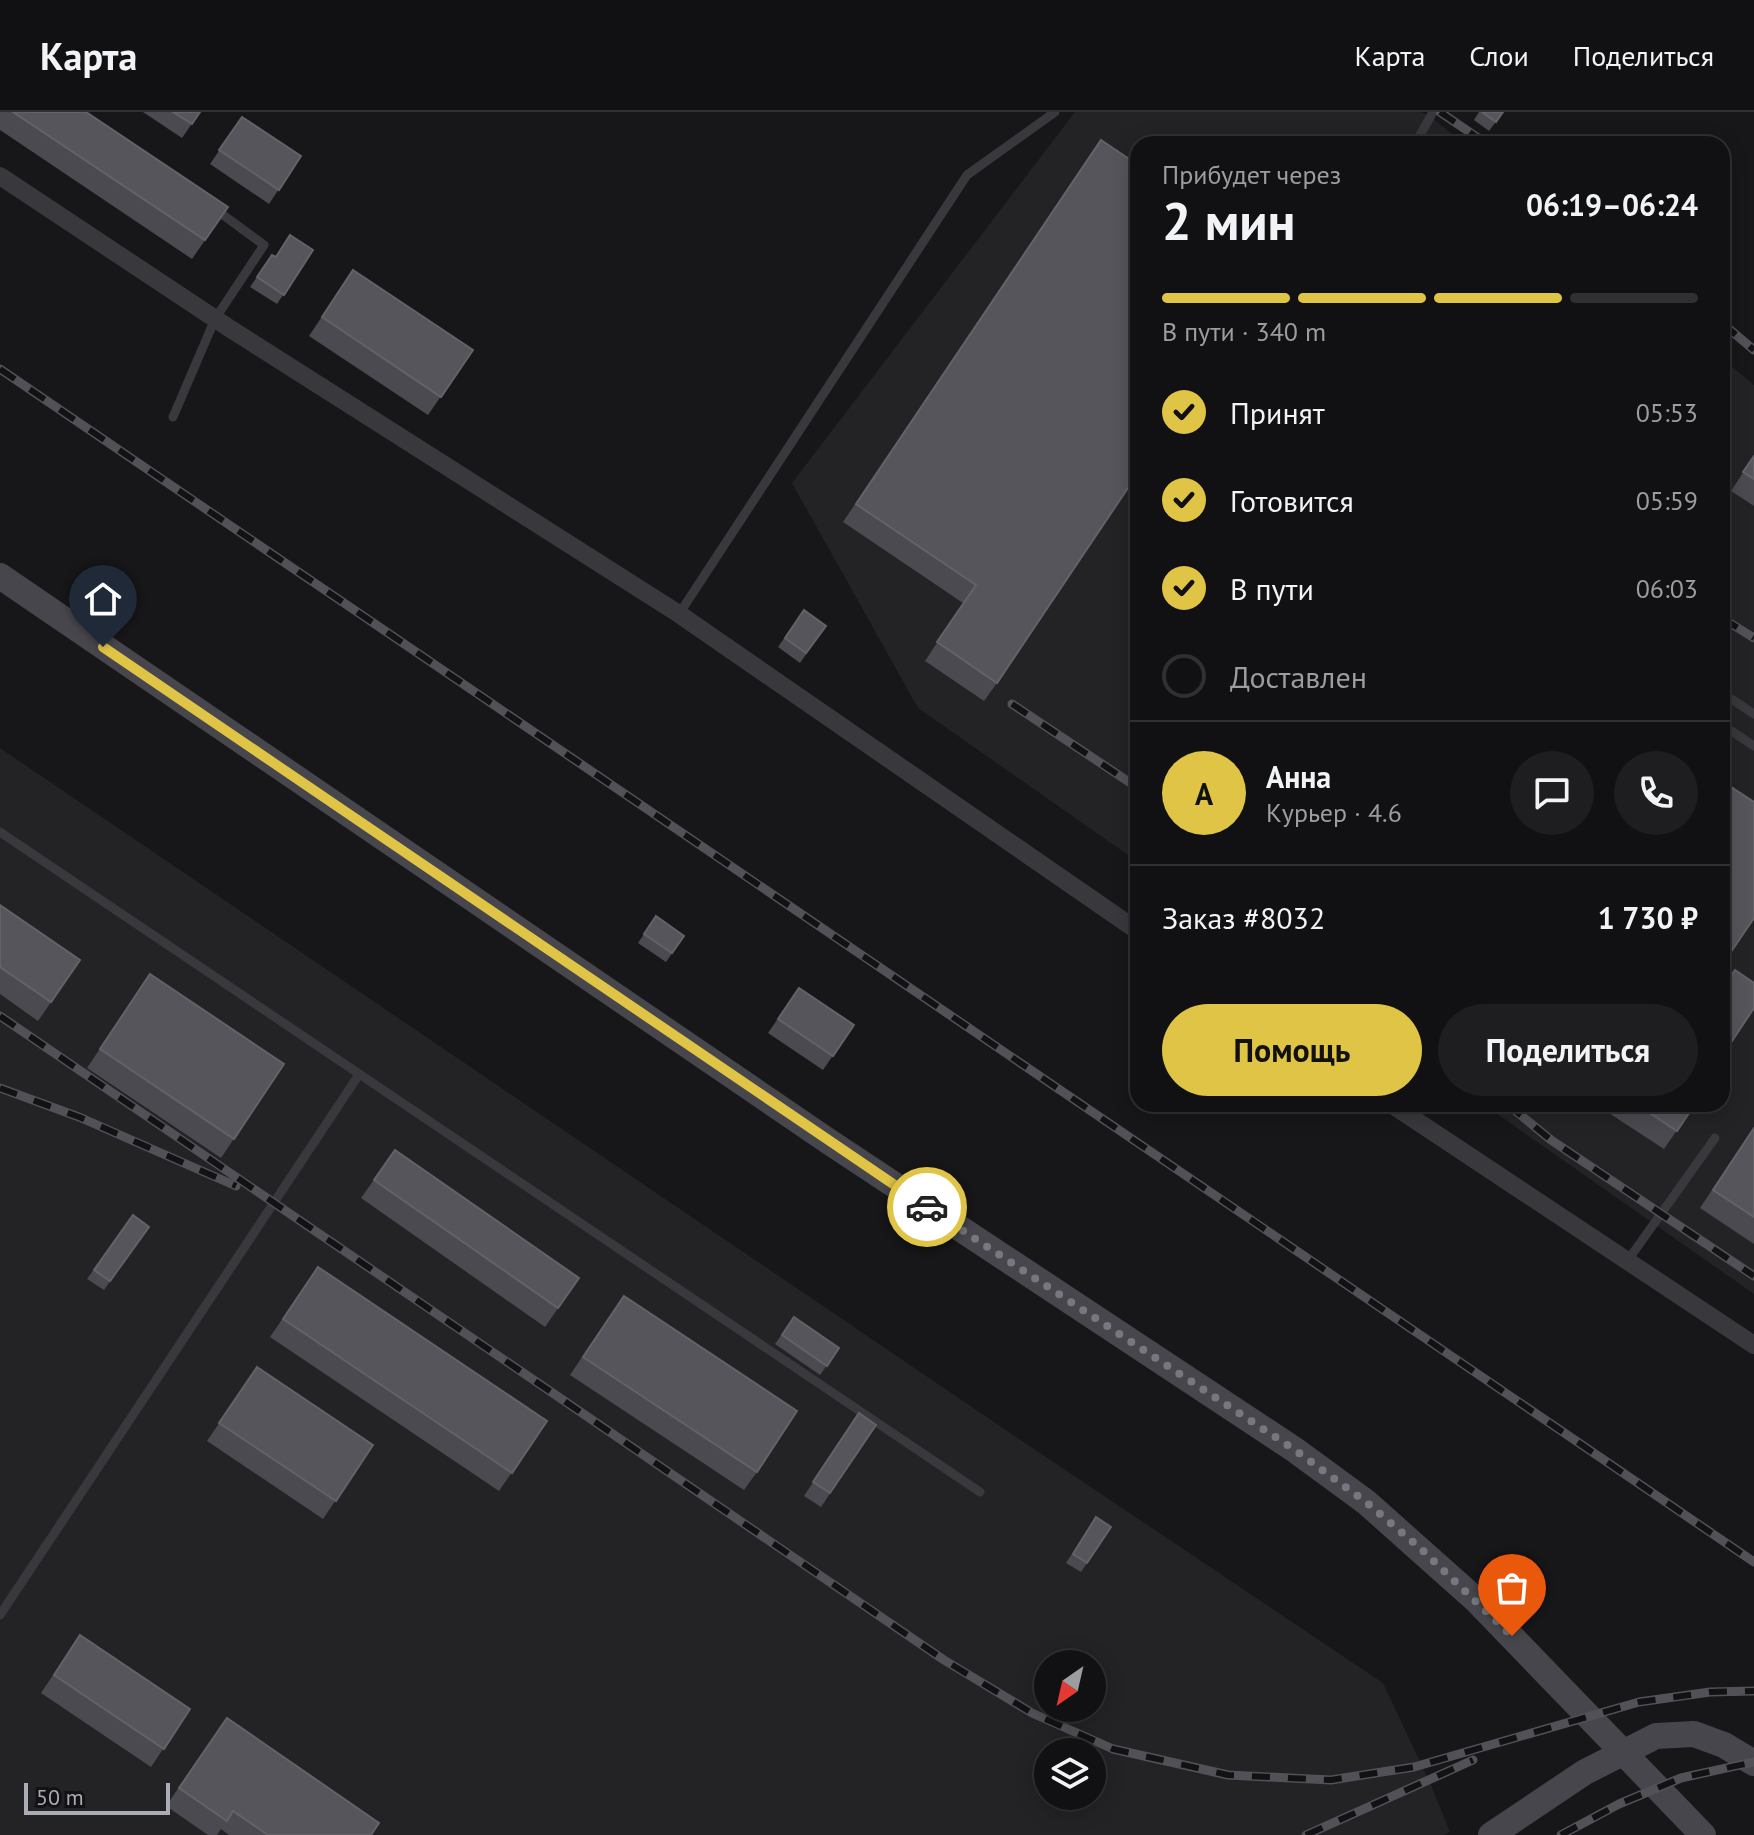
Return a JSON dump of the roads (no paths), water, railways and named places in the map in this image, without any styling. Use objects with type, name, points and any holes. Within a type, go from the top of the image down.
[{"type":"street","points":[[0,176],[215,319],[679,614],[1130,925]]},
{"type":"street","points":[[0,576],[828,1141],[1295,1450],[1366,1502],[1420,1548],[1530,1654],[1703,1835]]},
{"type":"street","points":[[1403,1112],[1754,1345]]},
{"type":"street","points":[[1491,1835],[1585,1772],[1656,1736],[1694,1734],[1724,1745],[1754,1763]]},
{"type":"lane","points":[[679,614],[967,175],[1055,112]]},
{"type":"lane","points":[[1420,136],[1433,112]]},
{"type":"lane","points":[[173,417],[215,319],[264,245],[203,201]]},
{"type":"lane","points":[[1730,698],[1754,714]]},
{"type":"lane","points":[[1730,730],[1754,746]]},
{"type":"lane","points":[[0,832],[358,1076],[980,1492]]},
{"type":"lane","points":[[0,1615],[358,1076]]},
{"type":"lane","points":[[1628,1260],[1715,1138]]},
{"type":"railway","points":[[1440,112],[1475,136]]},
{"type":"railway","points":[[1730,330],[1754,350]]},
{"type":"railway","points":[[0,369],[1754,1562]]},
{"type":"railway","points":[[1730,623],[1754,638]]},
{"type":"railway","points":[[1012,704],[1130,783]]},
{"type":"railway","points":[[0,1016],[944,1660],[1032,1713],[1113,1749],[1228,1775],[1331,1780],[1414,1767],[1639,1702],[1710,1692],[1754,1691]]},
{"type":"railway","points":[[0,1088],[79,1117],[236,1186]]},
{"type":"railway","points":[[1517,1112],[1551,1140],[1754,1276]]},
{"type":"railway","points":[[1306,1835],[1473,1760]]},
{"type":"railway","points":[[1561,1835],[1619,1804],[1681,1778],[1754,1762]]}]
